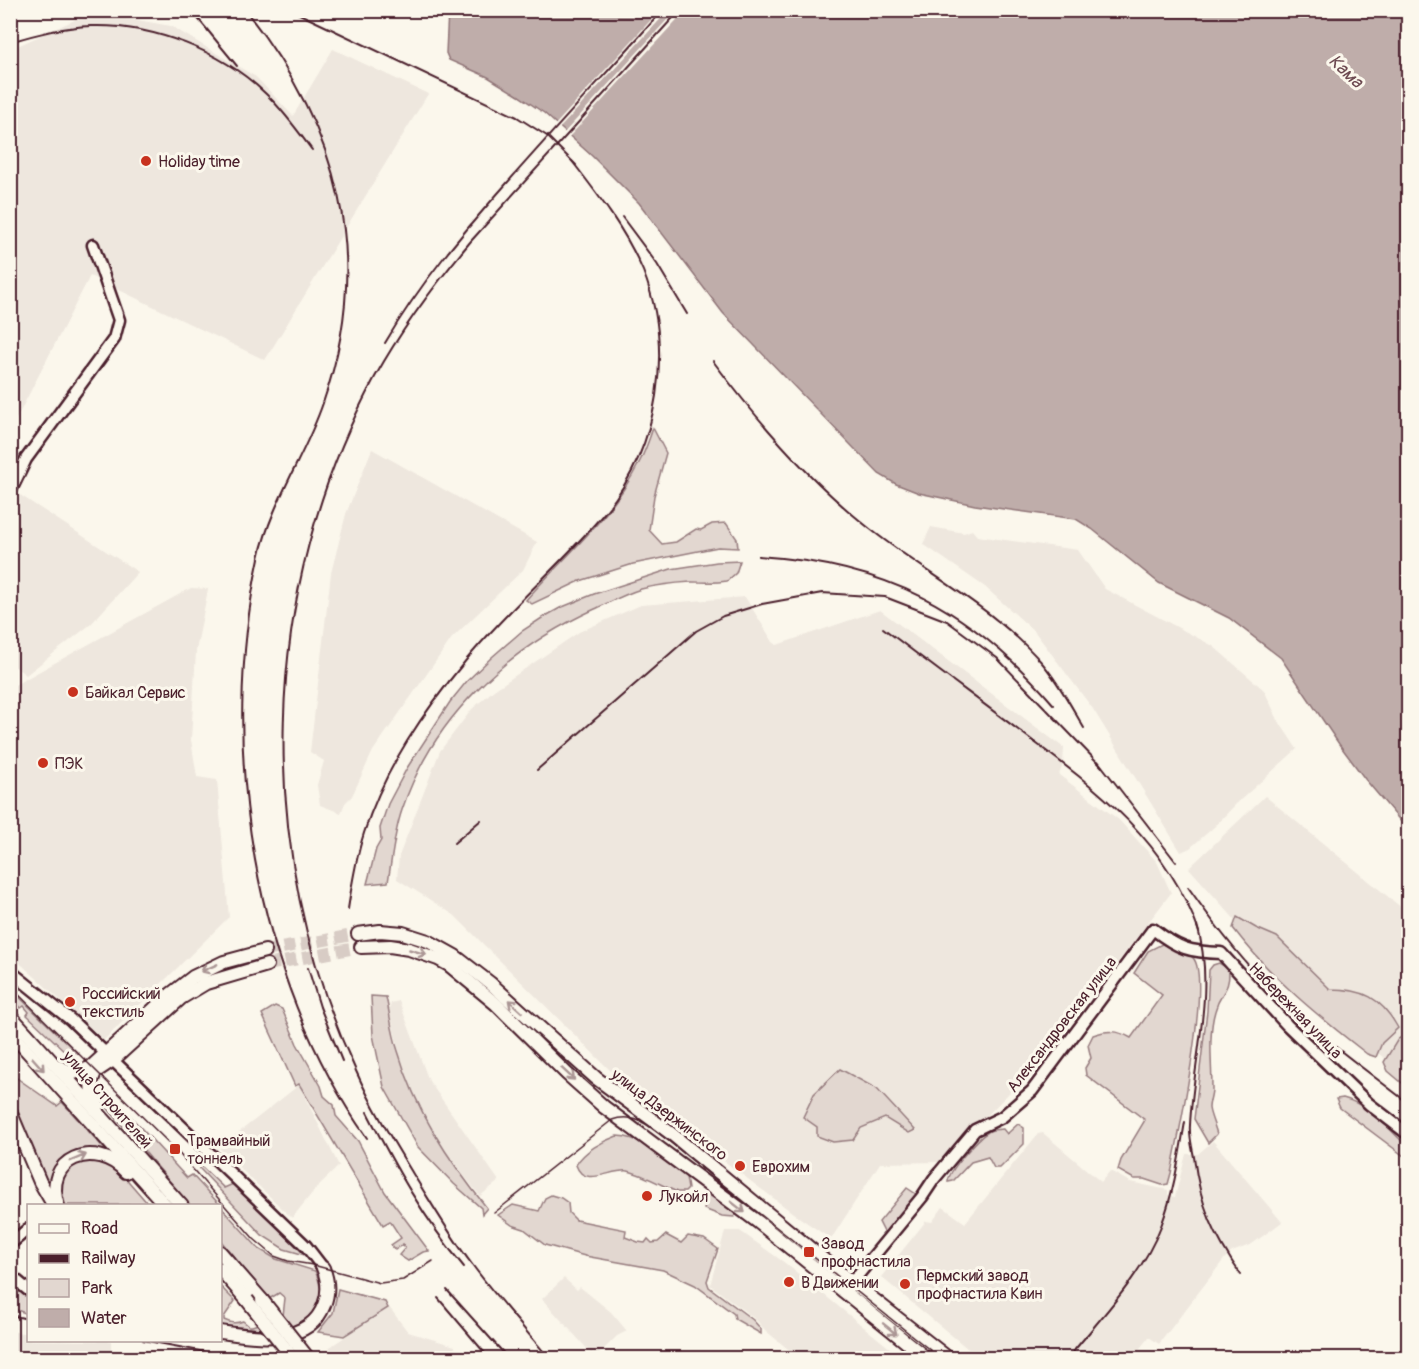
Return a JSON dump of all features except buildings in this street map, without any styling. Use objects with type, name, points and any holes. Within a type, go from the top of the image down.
[{"type":"main road","name":"улица Дзержинского","points":[[358,934],[380,931],[403,933],[428,941],[454,956],[490,983],[578,1063],[629,1104],[673,1135],[948,1359]]},
{"type":"main road","name":"улица Дзержинского","points":[[361,947],[390,946],[409,949],[438,958],[449,965],[496,1004],[604,1107],[707,1183],[926,1359]]},
{"type":"main road","points":[[103,1118],[92,1093],[91,1083],[109,1056],[167,997],[193,977],[224,962],[265,951]]},
{"type":"main road","points":[[55,1064],[69,1072],[80,1072],[93,1066],[197,987],[224,976],[267,965]]},
{"type":"main road","name":"улица Строителей","points":[[10,1015],[180,1204]]},
{"type":"main road","name":"улица Строителей","points":[[10,1032],[164,1204]]},
{"type":"main road","points":[[10,1111],[40,1182],[55,1204]]},
{"type":"main road","points":[[56,1204],[56,1187],[61,1169],[78,1156],[91,1154],[106,1157],[117,1163],[154,1204]]},
{"type":"main road","points":[[222,1254],[262,1300],[308,1359]]},
{"type":"main road","points":[[222,1332],[273,1336],[293,1335],[304,1330],[317,1318],[326,1300],[327,1281],[324,1268]]},
{"type":"main road","points":[[222,1271],[293,1359]]},
{"type":"main road","points":[[222,1276],[235,1286]]},
{"type":"street","points":[[10,492],[26,459],[114,339],[119,320],[93,244]]},
{"type":"street","name":"Набережная улица","points":[[1153,928],[1175,946],[1203,953],[1221,953],[1295,1033],[1369,1104],[1408,1134]]},
{"type":"street","name":"Александровская улица","points":[[844,1292],[975,1130],[1002,1117],[1032,1091],[1153,928]]},
{"type":"street","points":[[10,971],[71,1020],[306,1246],[324,1268]]},
{"type":"street","points":[[10,1244],[27,1230]]},
{"type":"street","points":[[10,1275],[27,1289]]},
{"type":"shaded area","points":[[92,12],[171,26],[256,77],[293,116],[333,49],[428,94],[265,360],[90,276],[11,429],[11,49]]},
{"type":"shaded area","points":[[372,449],[537,542],[523,570],[452,638],[373,751],[352,796],[345,803],[341,813],[320,805],[317,785],[324,761],[310,752],[331,573],[346,514]]},
{"type":"shaded area","points":[[20,495],[138,572],[91,624],[26,675],[10,663],[11,509]]},
{"type":"shaded area","points":[[931,527],[964,533],[972,530],[977,536],[1078,550],[1105,589],[1213,646],[1264,690],[1278,720],[1297,749],[1214,827],[1190,848],[1181,852],[1093,709],[1035,632],[985,587],[923,544]]},
{"type":"shaded area","points":[[191,588],[208,589],[196,651],[191,740],[197,777],[217,780],[229,917],[104,1040],[11,955],[11,687]]},
{"type":"shaded area","points":[[745,597],[777,645],[880,610],[1064,748],[1063,764],[1059,775],[1119,820],[1157,862],[1171,893],[1046,1055],[942,1162],[880,1163],[831,1239],[630,1090],[454,915],[397,879],[399,856],[440,751],[472,709],[494,690],[579,632],[641,605]]},
{"type":"shaded area","points":[[1265,796],[1408,913],[1408,1076],[1330,1017],[1262,950],[1189,868]]},
{"type":"shaded area","points":[[399,1001],[429,1081],[499,1181],[480,1196],[412,1107],[389,1010],[391,1003]]},
{"type":"shaded area","points":[[299,1085],[339,1166],[317,1187],[292,1218],[219,1148]]},
{"type":"shaded area","points":[[1043,1133],[1101,1182],[1110,1171],[1130,1182],[1168,1190],[1168,1195],[1175,1197],[1186,1154],[1198,1154],[1213,1141],[1282,1222],[1252,1244],[1232,1252],[1225,1258],[1159,1344],[1149,1337],[1132,1358],[979,1358],[881,1277],[926,1221],[932,1222],[943,1207],[965,1223],[1038,1134]]},
{"type":"shaded area","points":[[725,1231],[740,1231],[785,1263],[897,1354],[895,1358],[799,1358],[755,1319],[710,1285]]},
{"type":"shaded area","points":[[564,1278],[577,1290],[580,1287],[611,1312],[627,1331],[617,1336],[598,1355],[594,1351],[591,1353],[542,1299]]},
{"type":"shaded area","points":[[389,1307],[408,1332],[455,1346],[454,1358],[328,1358],[330,1347]]},
{"type":"shaded area","points":[[11,1331],[27,1334],[27,1342],[111,1342],[111,1348],[119,1357],[194,1358],[11,1358]]},
{"type":"green space","points":[[653,428],[666,453],[654,496],[649,530],[662,544],[676,542],[696,529],[701,530],[712,524],[726,523],[737,539],[738,548],[718,547],[633,564],[580,581],[532,604],[526,600],[616,501],[641,459]]},
{"type":"green space","points":[[740,561],[736,573],[727,581],[666,584],[641,589],[623,596],[563,625],[532,644],[503,666],[453,716],[433,745],[416,776],[399,819],[388,882],[367,884],[376,849],[381,840],[380,828],[388,804],[407,768],[450,702],[467,681],[522,631],[560,608],[594,594],[671,569]]},
{"type":"green space","points":[[1237,917],[1277,937],[1330,989],[1362,993],[1385,1009],[1398,1028],[1382,1043],[1376,1057],[1367,1054],[1349,1040],[1279,980],[1233,928]]},
{"type":"green space","points":[[1162,944],[1194,959],[1198,974],[1199,998],[1192,1062],[1180,1128],[1168,1184],[1162,1185],[1144,1179],[1134,1179],[1118,1170],[1121,1160],[1145,1120],[1086,1075],[1085,1068],[1091,1058],[1088,1045],[1093,1035],[1112,1032],[1131,1038],[1162,995],[1134,973],[1148,951]]},
{"type":"green space","points":[[1219,963],[1229,969],[1229,977],[1217,1004],[1213,1020],[1212,1089],[1209,1108],[1217,1134],[1208,1143],[1194,1119],[1207,1011],[1209,970],[1213,965]]},
{"type":"green space","points":[[11,989],[76,1052],[71,1057],[27,1015],[29,1012],[24,1006],[21,1008],[11,999]]},
{"type":"green space","points":[[371,996],[386,997],[396,1045],[414,1094],[459,1172],[487,1208],[482,1214],[481,1208],[418,1147],[384,1087],[373,1035]]},
{"type":"green space","points":[[275,1006],[282,1009],[324,1096],[334,1105],[336,1116],[358,1141],[385,1192],[429,1251],[408,1261],[399,1255],[405,1248],[403,1244],[395,1250],[391,1245],[401,1238],[390,1221],[383,1225],[299,1084],[295,1086],[262,1014]]},
{"type":"green space","points":[[1406,1035],[1408,1037],[1408,1088],[1388,1071],[1384,1062],[1398,1039]]},
{"type":"green space","points":[[840,1069],[877,1089],[915,1130],[909,1133],[885,1118],[861,1128],[853,1140],[833,1142],[817,1136],[817,1127],[803,1117],[814,1094]]},
{"type":"green space","points":[[11,1074],[57,1106],[62,1102],[109,1154],[79,1151],[50,1194],[11,1099]]},
{"type":"green space","points":[[96,1091],[108,1092],[187,1178],[192,1175],[219,1204],[189,1204],[99,1098]]},
{"type":"green space","points":[[1343,1098],[1361,1106],[1386,1126],[1408,1147],[1408,1159],[1340,1108],[1336,1099]]},
{"type":"green space","points":[[1018,1124],[1024,1128],[1024,1144],[1000,1168],[994,1168],[988,1157],[971,1162],[953,1181],[948,1182],[958,1163],[983,1135],[991,1130],[1003,1129],[1007,1134]]},
{"type":"green space","points":[[617,1136],[637,1140],[646,1145],[686,1177],[688,1189],[685,1192],[677,1192],[628,1171],[592,1177],[580,1172],[576,1165],[584,1155]]},
{"type":"green space","points":[[89,1158],[116,1167],[148,1204],[61,1204],[58,1186],[70,1165]]},
{"type":"green space","points":[[200,1165],[224,1188],[235,1185],[305,1255],[284,1249],[262,1235],[200,1169]]},
{"type":"green space","points":[[907,1188],[919,1196],[887,1233],[884,1232],[879,1222]]},
{"type":"green space","points":[[708,1193],[736,1212],[734,1217],[722,1216],[704,1209]]},
{"type":"green space","points":[[551,1195],[568,1203],[569,1213],[576,1220],[626,1230],[625,1237],[638,1242],[645,1243],[648,1239],[652,1243],[658,1242],[666,1235],[681,1243],[688,1236],[704,1239],[718,1249],[707,1281],[709,1287],[753,1320],[761,1329],[761,1334],[735,1319],[734,1314],[695,1285],[663,1270],[585,1256],[545,1245],[524,1229],[512,1225],[498,1215],[513,1205],[539,1211],[545,1198]]},
{"type":"green space","points":[[222,1208],[259,1249],[276,1259],[315,1271],[320,1294],[312,1315],[302,1323],[290,1328],[262,1331],[222,1327],[222,1288],[235,1301],[224,1317],[224,1320],[233,1323],[243,1321],[252,1326],[283,1316],[285,1298],[279,1293],[269,1299],[222,1242]]},
{"type":"green space","points":[[10,1279],[27,1292],[27,1314],[11,1308]]},
{"type":"green space","points":[[338,1289],[385,1302],[388,1308],[344,1336],[318,1332],[333,1313]]},
{"type":"water","name":"Кама","points":[[448,10],[1408,11],[1408,830],[1339,744],[1281,658],[1229,618],[1159,583],[1092,529],[1076,519],[975,505],[919,493],[879,474],[723,313],[639,203],[592,156],[544,113],[519,96],[488,77],[449,60],[446,53]]},
{"type":"pier","points":[[676,10],[685,11],[568,138],[563,134]]},
{"type":"pier","points":[[659,11],[668,11],[558,130],[554,126]]},
{"type":"tunnel","points":[[265,951],[358,934]]},
{"type":"tunnel","points":[[267,965],[361,947]]},
{"type":"tram line","points":[[10,986],[175,1149],[254,1239],[274,1256],[380,1283],[403,1280],[433,1261]]},
{"type":"tram line","points":[[494,1213],[612,1120],[618,1118],[636,1120],[656,1131],[940,1358]]},
{"type":"railway","points":[[191,10],[237,66]]},
{"type":"railway","points":[[245,10],[277,55],[304,101],[324,148],[338,196],[346,246],[346,297],[338,349],[323,403],[272,518],[259,558],[247,631],[242,706],[245,783],[255,859],[272,934],[297,1007],[328,1075],[367,1138]]},
{"type":"railway","points":[[291,10],[517,117],[547,136],[576,165]]},
{"type":"railway","points":[[385,343],[427,280],[457,241],[663,10]]},
{"type":"railway","points":[[549,1358],[471,1263],[413,1174],[362,1084],[323,987],[300,900],[287,811],[284,722],[291,632],[309,544],[337,459],[375,377],[396,341],[432,290],[471,241],[680,10]]},
{"type":"railway","points":[[10,42],[50,31],[91,26],[138,30],[185,43],[229,65],[266,94],[312,150]]},
{"type":"railway","points":[[348,909],[356,861],[372,809],[407,742],[467,659],[606,511],[624,485],[649,427],[656,396],[659,364],[658,332],[652,301],[643,271],[629,242],[572,161]]},
{"type":"railway","points":[[622,217],[657,264],[687,314]]},
{"type":"railway","points":[[713,361],[784,447],[843,506],[886,541],[980,607],[1023,643],[1054,679],[1084,728]]},
{"type":"railway","points":[[758,556],[846,569],[886,581],[923,597],[957,617],[990,642],[1054,705]]},
{"type":"railway","points":[[537,770],[696,631],[723,616],[762,604],[822,593],[885,597],[947,621],[997,658],[1102,767]]},
{"type":"railway","points":[[883,628],[1073,772],[1124,817],[1147,841],[1167,869],[1185,899],[1199,932]]},
{"type":"railway","points":[[1098,761],[1176,862]]},
{"type":"railway","points":[[454,843],[481,820]]},
{"type":"railway","points":[[1188,887],[1232,946],[1282,1001],[1328,1041],[1408,1103]]},
{"type":"railway","points":[[1197,925],[1202,950],[1204,999],[1190,1137],[1204,1205],[1223,1247],[1241,1275]]},
{"type":"railway","points":[[308,968],[320,1007],[342,1061]]},
{"type":"railway","points":[[367,1112],[411,1192],[449,1249],[464,1267]]},
{"type":"railway","points":[[1068,1358],[1132,1279],[1153,1244],[1161,1226],[1176,1174],[1185,1122]]},
{"type":"railway","points":[[447,1290],[508,1358]]},
{"type":"railway","points":[[438,1298],[489,1358]]},
{"type":"railway","points":[[10,1315],[27,1319]]},
{"type":"railway","points":[[153,1342],[205,1352]]},
{"type":"place","name":"Holiday time","points":[[146,161]]},
{"type":"place","name":"Байкал Сервис","points":[[73,692]]},
{"type":"place","name":"ПЭК","points":[[43,763]]},
{"type":"place","name":"Российский текстиль","points":[[70,1002]]},
{"type":"place","name":"Трамвайный тоннель","points":[[175,1149]]},
{"type":"place","name":"Еврохим","points":[[740,1166]]},
{"type":"place","name":"Лукойл","points":[[647,1196]]},
{"type":"place","name":"Завод профнастила","points":[[809,1252]]},
{"type":"place","name":"В Движении","points":[[789,1282]]},
{"type":"place","name":"Пермский завод профнастила Квин","points":[[905,1284]]}]
